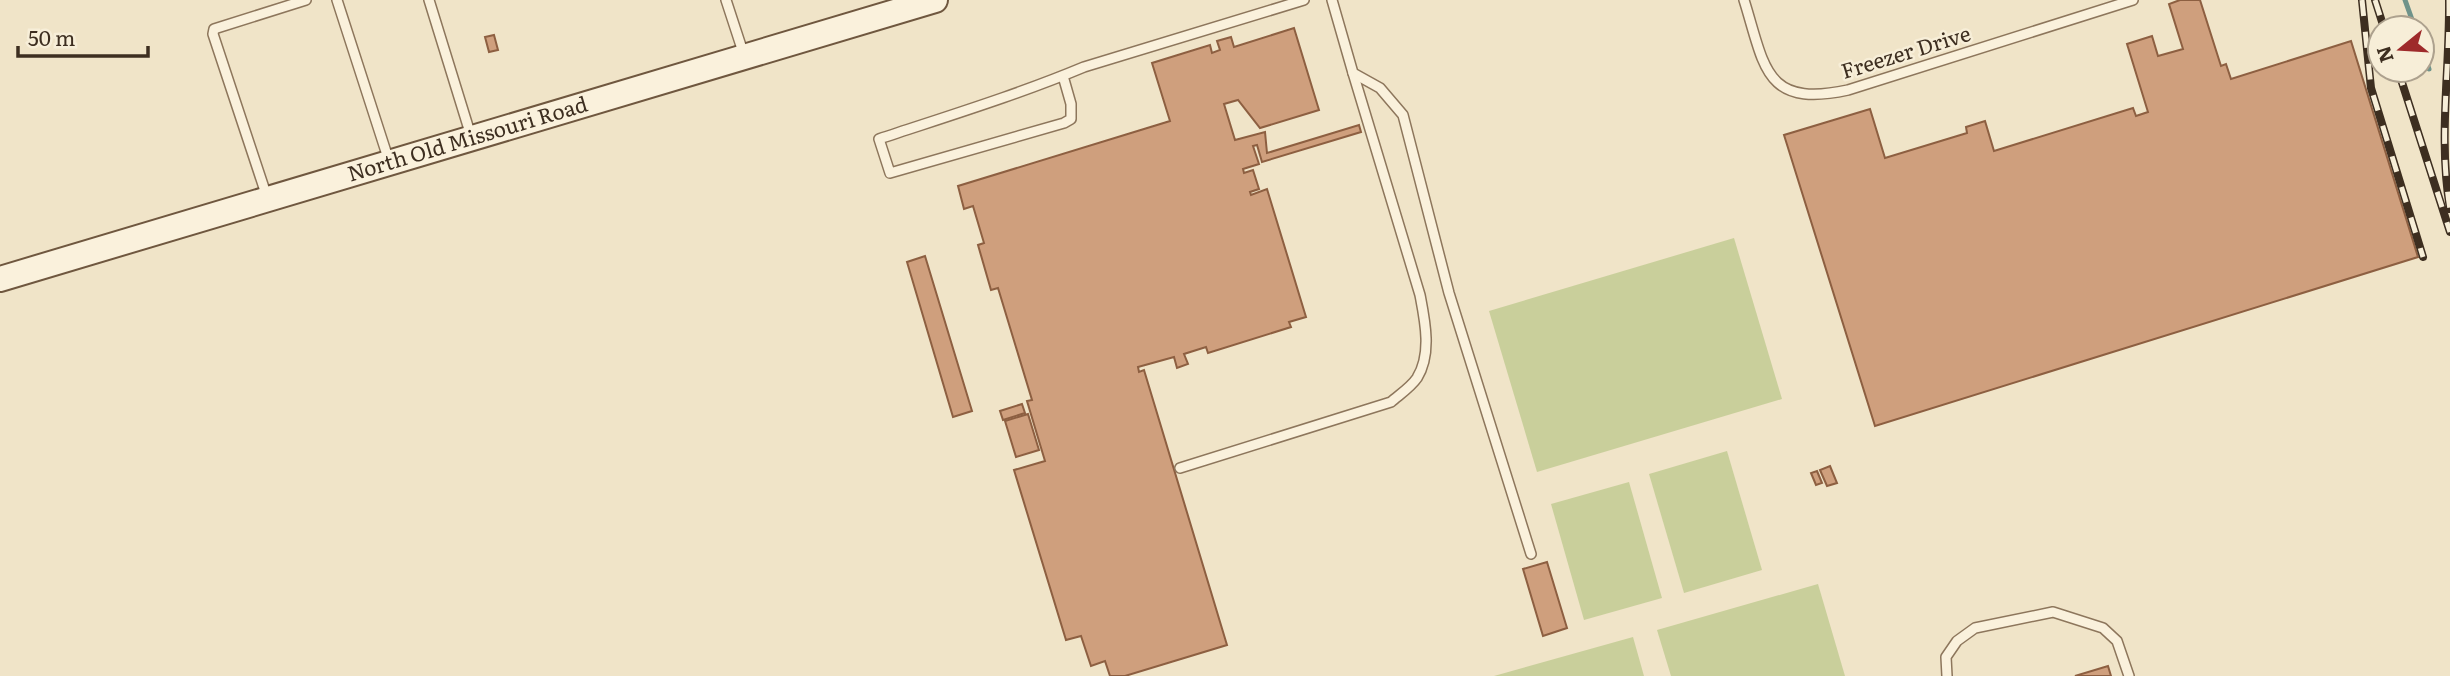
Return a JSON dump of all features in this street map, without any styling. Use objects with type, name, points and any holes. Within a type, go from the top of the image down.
[{"type":"main road","name":"North Old Missouri Road","points":[[0,279],[935,0]]},
{"type":"lane","points":[[268,199],[213,34],[214,29],[306,0]]},
{"type":"lane","points":[[337,0],[389,163]]},
{"type":"lane","points":[[429,0],[471,138]]},
{"type":"lane","points":[[726,0],[745,57]]},
{"type":"lane","points":[[1063,76],[1071,104],[1071,119],[1064,123],[890,173],[879,139],[1020,94],[1063,76],[1304,0]]},
{"type":"lane","points":[[1180,468],[1391,402],[1416,379],[1425,355],[1426,326],[1420,295],[1332,0]]},
{"type":"lane","name":"Freezer Drive","points":[[1744,0],[1765,68],[1778,85],[1795,93],[1819,96],[1848,90],[2133,0]]},
{"type":"lane","points":[[1353,73],[1380,88],[1403,115],[1449,293],[1531,554]]},
{"type":"lane","points":[[1947,676],[1946,657],[1957,641],[1975,628],[2053,612],[2103,628],[2117,641],[2129,676]]},
{"type":"green space","points":[[1734,238],[1782,399],[1537,472],[1489,311]]},
{"type":"green space","points":[[1727,451],[1762,570],[1684,593],[1649,474]]},
{"type":"green space","points":[[1629,482],[1662,598],[1584,620],[1551,504]]},
{"type":"green space","points":[[1818,584],[1845,676],[1671,676],[1657,630]]},
{"type":"green space","points":[[1633,637],[1644,676],[1494,676]]},
{"type":"building","points":[[2180,0],[2200,0],[2221,66],[2226,64],[2231,79],[2351,41],[2418,257],[1875,426],[1784,135],[1870,109],[1885,158],[1967,133],[1966,127],[1985,121],[1994,151],[2133,108],[2136,116],[2148,112],[2127,44],[2152,36],[2158,56],[2183,49],[2169,4]]},
{"type":"building","points":[[1294,28],[1319,110],[1260,128],[1238,100],[1224,104],[1235,140],[1265,132],[1267,153],[1359,125],[1361,132],[1262,162],[1257,145],[1253,146],[1259,164],[1243,169],[1244,173],[1253,170],[1259,189],[1250,192],[1251,195],[1267,189],[1306,317],[1289,322],[1291,327],[1208,353],[1206,347],[1184,354],[1188,364],[1177,368],[1174,357],[1138,367],[1139,372],[1144,370],[1227,645],[1125,676],[1110,676],[1105,661],[1091,666],[1081,636],[1066,640],[1014,470],[1045,461],[1027,401],[1032,400],[998,288],[991,290],[978,245],[984,243],[973,206],[964,209],[958,186],[1170,121],[1152,63],[1210,45],[1212,53],[1220,50],[1217,41],[1231,37],[1234,47]]},
{"type":"building","points":[[494,35],[498,50],[489,52],[485,37]]},
{"type":"building","points":[[925,256],[972,411],[953,417],[907,262]]},
{"type":"building","points":[[1022,404],[1025,413],[1003,420],[1000,411]]},
{"type":"building","points":[[1028,414],[1039,450],[1016,457],[1005,421]]},
{"type":"building","points":[[1830,466],[1837,483],[1827,486],[1820,470]]},
{"type":"building","points":[[1817,471],[1822,483],[1816,485],[1811,473]]},
{"type":"building","points":[[1547,562],[1567,628],[1543,636],[1523,569]]},
{"type":"building","points":[[2108,666],[2111,676],[2075,676]]},
{"type":"waterway","points":[[2405,0],[2410,14]]},
{"type":"railway","points":[[2362,0],[2371,88],[2423,257]]},
{"type":"railway","points":[[2375,0],[2380,14]]},
{"type":"railway","points":[[2449,0],[2445,156],[2450,209]]},
{"type":"railway","points":[[2402,84],[2450,232]]}]
